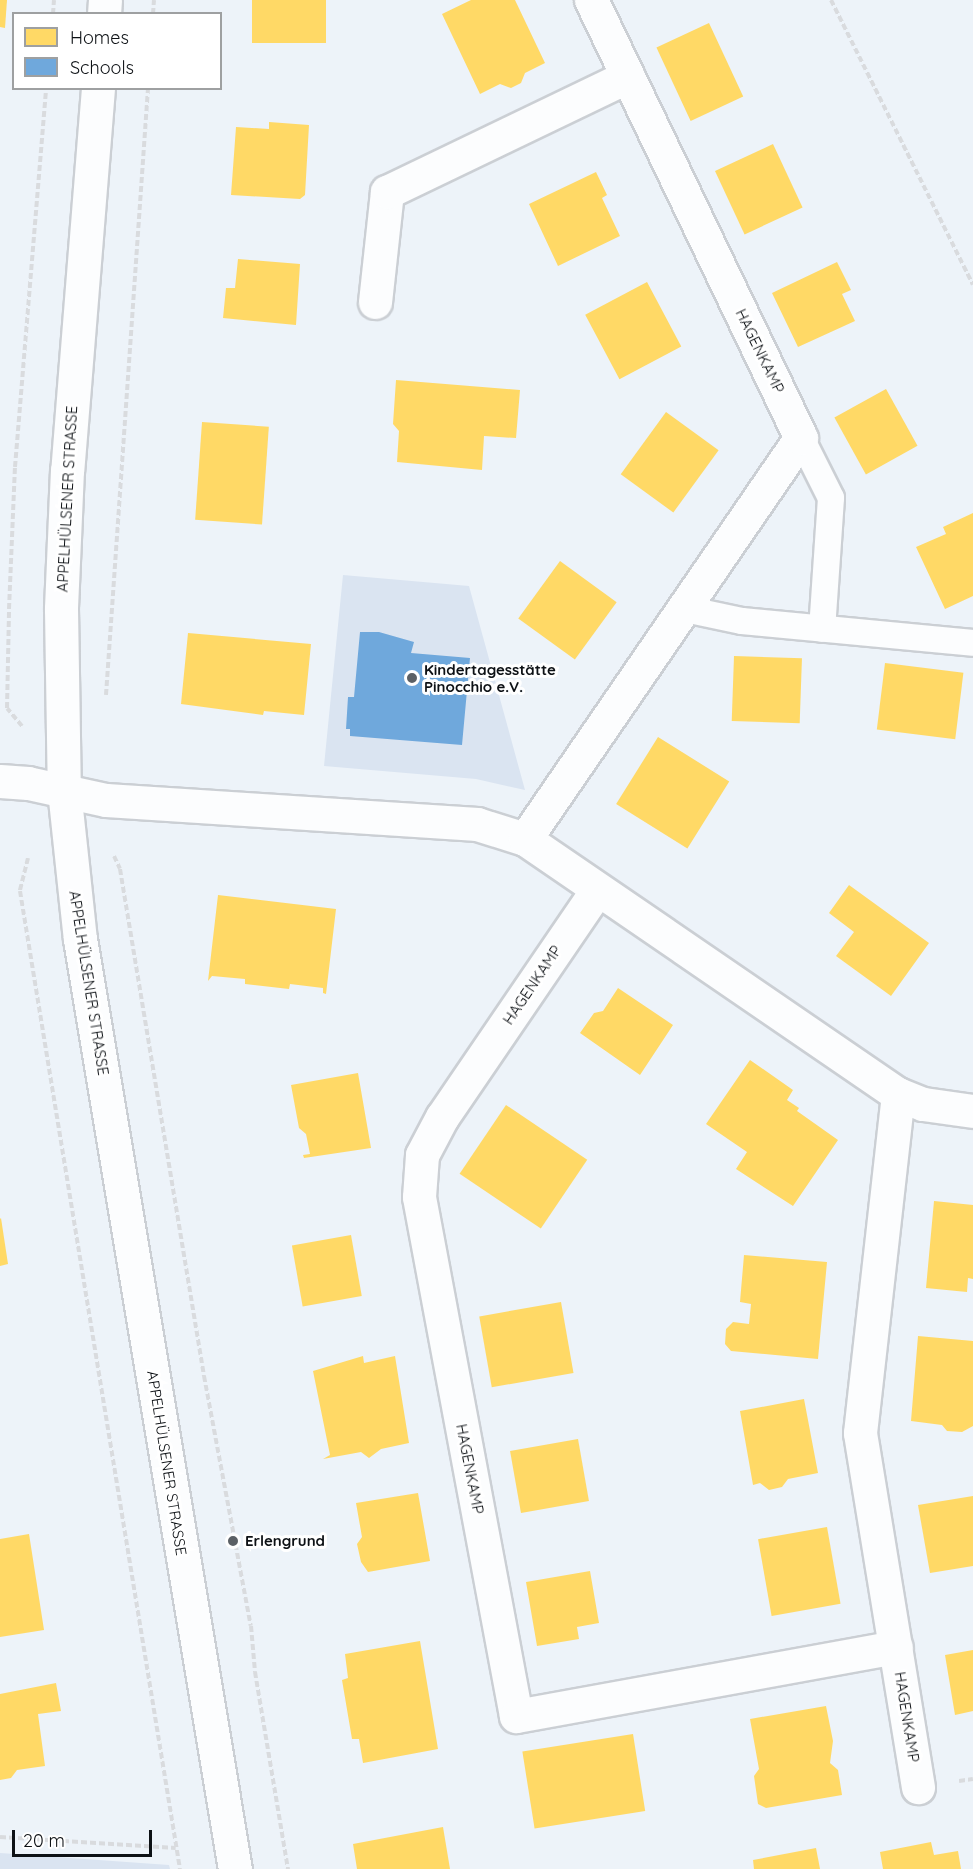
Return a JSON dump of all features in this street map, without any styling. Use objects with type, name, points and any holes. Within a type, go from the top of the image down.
[{"type":"street","name":"HAGENKAMP","points":[[591,0],[801,438]]},
{"type":"street","points":[[375,302],[387,192],[628,76]]},
{"type":"street","name":"APPELHÜLSENER STRASSE","points":[[98,90],[67,470],[61,609],[64,790],[80,939],[235,1869]]},
{"type":"street","points":[[525,839],[801,438]]},
{"type":"street","points":[[0,781],[64,790],[106,800],[477,824],[525,839],[898,1094],[923,1104],[973,1111]]},
{"type":"street","name":"HAGENKAMP","points":[[597,890],[442,1117],[422,1155],[419,1197],[516,1716],[896,1647]]},
{"type":"street","name":"HAGENKAMP","points":[[898,1094],[860,1433],[918,1787]]},
{"type":"lane","points":[[801,438],[831,498],[822,629]]},
{"type":"lane","points":[[685,609],[742,621],[973,643]]},
{"type":"path","points":[[831,0],[973,285]]},
{"type":"path","points":[[106,699],[148,90]]},
{"type":"path","points":[[106,800],[108,841],[120,869],[204,1376],[251,1626],[255,1672],[288,1869]]},
{"type":"path","points":[[0,1837],[176,1848]]},
{"type":"shaded area","points":[[343,575],[469,586],[525,790],[476,779],[324,766]]},
{"type":"shaded area","points":[[0,1853],[169,1865],[170,1869],[0,1869]]},
{"type":"building: Homes","points":[[0,0],[7,0],[5,28],[0,27]]},
{"type":"building: Homes","points":[[252,0],[326,0],[326,43],[252,43]]},
{"type":"building: Homes","points":[[471,0],[515,0],[545,63],[525,73],[521,83],[511,88],[500,84],[480,94],[442,14]]},
{"type":"building: Homes","points":[[709,23],[743,96],[691,121],[656,48]]},
{"type":"building: Homes","points":[[269,122],[309,125],[305,195],[300,199],[231,195],[236,127],[269,129]]},
{"type":"building: Homes","points":[[773,144],[803,207],[745,234],[715,171]]},
{"type":"building: Homes","points":[[596,172],[607,195],[602,198],[620,236],[558,266],[529,204]]},
{"type":"building: Homes","points":[[238,259],[300,264],[296,325],[223,318],[226,288],[235,288]]},
{"type":"building: Homes","points":[[837,262],[851,290],[842,294],[855,321],[798,347],[772,293]]},
{"type":"building: Homes","points":[[647,282],[681,346],[619,379],[585,315]]},
{"type":"building: Homes","points":[[396,380],[520,390],[516,438],[484,436],[482,470],[397,462],[399,431],[393,424]]},
{"type":"building: Homes","points":[[886,389],[918,446],[866,474],[834,418]]},
{"type":"building: Homes","points":[[666,412],[719,450],[673,513],[621,474]]},
{"type":"building: Homes","points":[[202,422],[269,427],[262,524],[195,520]]},
{"type":"building: Homes","points":[[973,513],[973,596],[945,609],[916,547],[946,534],[943,527]]},
{"type":"building: Homes","points":[[560,561],[617,602],[575,660],[518,618]]},
{"type":"building: Homes","points":[[188,633],[311,644],[304,715],[264,711],[263,715],[181,704]]},
{"type":"building: Homes","points":[[734,656],[802,658],[800,723],[732,721]]},
{"type":"building: Homes","points":[[885,663],[963,673],[955,739],[877,730]]},
{"type":"building: Homes","points":[[658,737],[729,782],[687,849],[616,804]]},
{"type":"building: Homes","points":[[849,885],[929,943],[891,996],[836,956],[854,932],[829,913]]},
{"type":"building: Homes","points":[[218,895],[336,909],[326,994],[323,993],[323,988],[290,984],[289,989],[245,984],[245,979],[212,976],[208,981]]},
{"type":"building: Homes","points":[[618,988],[673,1025],[640,1075],[580,1033],[594,1013],[603,1011]]},
{"type":"building: Homes","points":[[750,1060],[793,1090],[787,1100],[799,1108],[797,1111],[838,1140],[793,1206],[736,1169],[747,1152],[706,1124]]},
{"type":"building: Homes","points":[[358,1073],[371,1148],[304,1158],[303,1155],[310,1154],[306,1134],[299,1128],[291,1085]]},
{"type":"building: Homes","points":[[506,1105],[587,1160],[541,1229],[460,1174]]},
{"type":"building: Homes","points":[[934,1201],[973,1205],[973,1279],[968,1278],[967,1292],[926,1288]]},
{"type":"building: Homes","points":[[0,1219],[8,1264],[0,1266]]},
{"type":"building: Homes","points":[[351,1235],[362,1296],[303,1306],[292,1245]]},
{"type":"building: Homes","points":[[744,1255],[827,1262],[818,1359],[731,1351],[725,1344],[726,1329],[733,1322],[749,1324],[751,1304],[740,1302]]},
{"type":"building: Homes","points":[[561,1302],[574,1373],[492,1387],[479,1316]]},
{"type":"building: Homes","points":[[918,1336],[973,1341],[973,1426],[962,1432],[947,1431],[942,1425],[911,1421]]},
{"type":"building: Homes","points":[[363,1356],[364,1363],[395,1356],[409,1443],[381,1449],[369,1458],[361,1452],[323,1459],[330,1455],[313,1371]]},
{"type":"building: Homes","points":[[804,1399],[818,1473],[788,1479],[782,1487],[769,1490],[760,1483],[753,1485],[740,1411]]},
{"type":"building: Homes","points":[[578,1439],[589,1501],[521,1513],[510,1451]]},
{"type":"building: Homes","points":[[418,1493],[430,1561],[368,1572],[361,1562],[357,1544],[362,1537],[356,1503]]},
{"type":"building: Homes","points":[[973,1496],[973,1566],[930,1573],[918,1505]]},
{"type":"building: Homes","points":[[827,1527],[841,1604],[772,1616],[758,1539]]},
{"type":"building: Homes","points":[[29,1534],[44,1630],[0,1637],[0,1539]]},
{"type":"building: Homes","points":[[590,1571],[599,1623],[577,1627],[579,1639],[537,1646],[526,1582]]},
{"type":"building: Homes","points":[[420,1641],[438,1749],[363,1763],[359,1739],[352,1739],[342,1680],[348,1678],[345,1654]]},
{"type":"building: Homes","points":[[973,1650],[973,1711],[955,1715],[945,1655]]},
{"type":"building: Homes","points":[[56,1683],[61,1711],[38,1714],[45,1766],[17,1770],[11,1778],[0,1780],[0,1694]]},
{"type":"building: Homes","points":[[826,1706],[833,1741],[830,1763],[838,1770],[842,1795],[766,1808],[758,1804],[754,1776],[759,1769],[750,1719]]},
{"type":"building: Homes","points":[[633,1734],[645,1811],[535,1829],[522,1752]]},
{"type":"building: Homes","points":[[443,1827],[450,1869],[357,1869],[353,1844]]},
{"type":"building: Homes","points":[[931,1842],[934,1855],[958,1851],[961,1869],[883,1869],[880,1852]]},
{"type":"building: Homes","points":[[816,1848],[820,1869],[754,1869],[753,1860]]},
{"type":"building: Schools","name":"Kindertagesstätte Pinocchio e.V.","points":[[360,632],[379,632],[414,642],[411,653],[470,658],[462,745],[350,736],[350,729],[346,729],[348,697],[354,697]]},
{"type":"place","name":"Kindertagesstätte Pinocchio e.V.","points":[[412,678]]},
{"type":"place","name":"Erlengrund","points":[[233,1541]]}]
